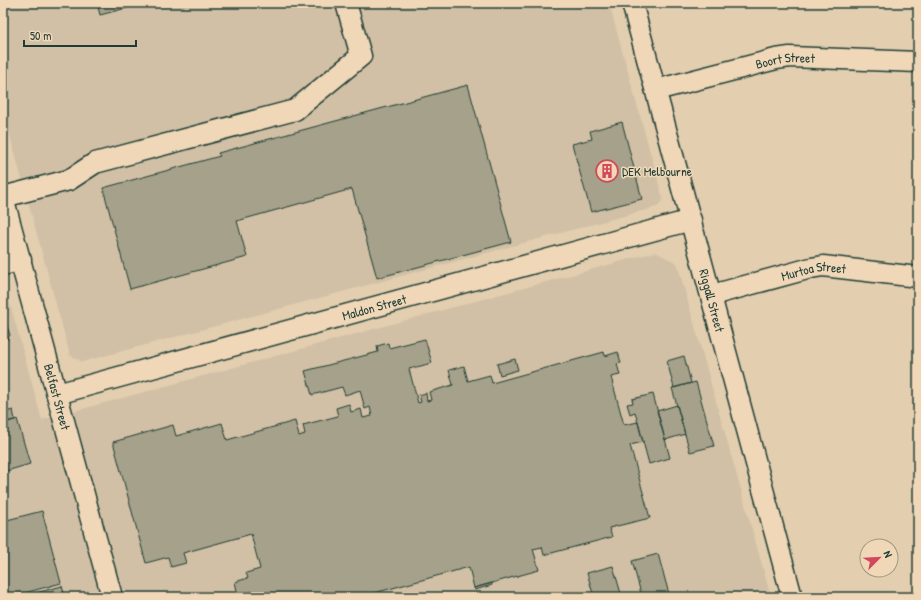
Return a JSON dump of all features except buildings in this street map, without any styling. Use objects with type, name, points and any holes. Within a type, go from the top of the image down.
[{"type":"street","points":[[3,197],[69,180],[95,163],[295,110],[361,56],[346,3]]},
{"type":"street","name":"Riggall Street","points":[[632,3],[712,295],[792,597]]},
{"type":"street","name":"Boort Street","points":[[656,90],[776,59],[790,58],[918,62]]},
{"type":"street","name":"Belfast Street","points":[[3,197],[12,262],[57,394],[112,597]]},
{"type":"street","name":"Maldon Street","points":[[57,394],[691,220]]},
{"type":"street","name":"Murtoa Street","points":[[712,295],[823,266],[918,278]]},
{"type":"shaded area","points":[[3,3],[609,3],[663,199],[657,207],[82,362],[70,355],[3,110]]},
{"type":"shaded area","points":[[655,252],[677,263],[771,597],[3,597],[3,278],[42,420]]},
{"type":"place","name":"DEK Melbourne","points":[[607,171]]}]
